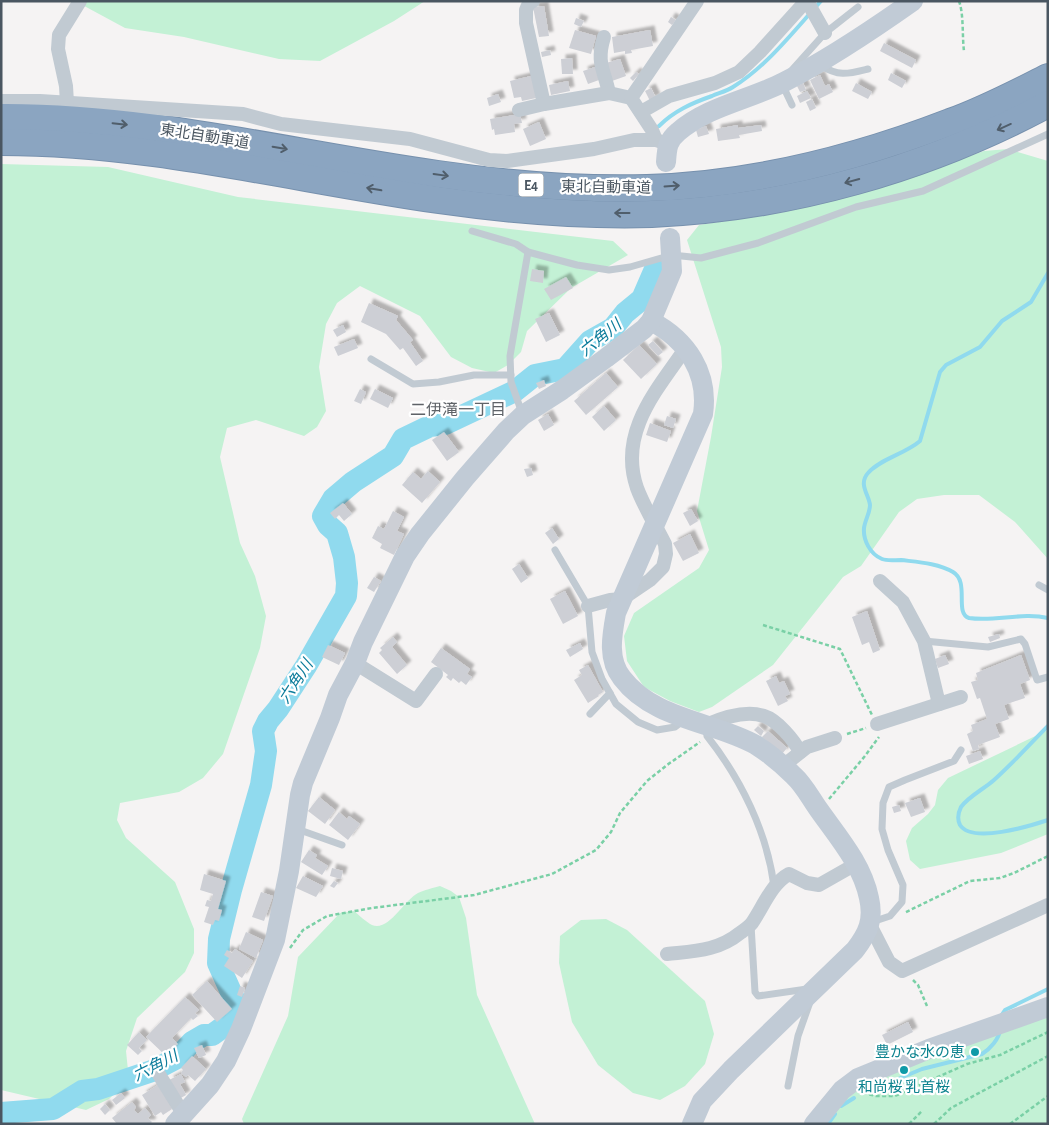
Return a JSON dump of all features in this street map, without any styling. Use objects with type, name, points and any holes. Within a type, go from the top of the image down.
[{"type":"highway","name":"東北自動車道","points":[[1,117],[68,119],[151,127],[437,174],[512,183],[587,188],[649,188],[705,184],[756,177],[816,165],[888,145],[953,122],[1048,77]]},
{"type":"highway","name":"東北自動車道","points":[[1,142],[46,143],[149,152],[437,200],[513,209],[651,214],[709,210],[761,202],[823,189],[896,169],[961,146],[1048,104]]},
{"type":"street","points":[[67,103],[66,86],[58,49],[59,35],[80,1]]},
{"type":"street","points":[[533,1],[529,3],[526,10],[526,23],[544,104]]},
{"type":"street","points":[[631,98],[697,1]]},
{"type":"street","points":[[663,149],[676,133],[695,119],[782,83],[817,64],[878,26],[913,1]]},
{"type":"street","points":[[641,112],[669,96],[715,83],[739,72],[810,6],[825,33]]},
{"type":"street","points":[[604,37],[600,50],[600,64],[609,93]]},
{"type":"street","points":[[519,110],[609,93],[631,98],[663,149]]},
{"type":"street","points":[[1,101],[40,101],[244,114],[281,124],[410,139],[489,160],[507,161],[594,149],[634,140],[663,149]]},
{"type":"street","points":[[158,1073],[180,1119],[210,1085],[226,1060],[241,1029],[275,940],[289,871],[303,783],[338,695],[355,664],[363,642],[410,549],[465,478],[523,414],[562,390],[598,364],[651,321],[672,271],[671,247]]},
{"type":"street","points":[[651,321],[663,327],[696,363],[702,377],[705,402],[703,414],[616,613],[611,641],[613,660],[622,678],[638,693],[660,709],[686,718],[707,731],[724,731],[756,745],[796,777],[856,864],[869,898],[869,923],[866,935],[855,950],[814,992],[731,1070],[702,1101],[692,1124]]},
{"type":"street","points":[[655,524],[637,488],[634,469],[634,436],[645,407],[685,349]]},
{"type":"street","points":[[880,582],[904,602],[924,641],[939,704]]},
{"type":"street","points":[[588,606],[604,601],[622,599]]},
{"type":"street","points":[[355,664],[416,701],[436,674]]},
{"type":"street","points":[[877,724],[961,696]]},
{"type":"street","points":[[707,731],[722,718],[750,714],[764,716],[782,729],[800,752]]},
{"type":"street","points":[[783,766],[808,747],[834,738]]},
{"type":"street","points":[[667,954],[708,950],[732,940],[751,924],[774,889],[789,874],[807,883],[819,885],[856,864]]},
{"type":"street","points":[[869,923],[889,962],[902,971],[1048,904]]},
{"type":"street","points":[[814,1124],[842,1090],[858,1078],[876,1069],[1048,1007]]},
{"type":"lane","points":[[792,105],[782,83],[825,33],[858,8]]},
{"type":"lane","points":[[817,64],[832,73],[847,74],[868,69]]},
{"type":"lane","points":[[472,231],[516,244],[528,252],[577,266],[608,270],[630,267],[671,247],[701,258],[758,244],[856,207],[923,191],[1048,134]]},
{"type":"lane","points":[[523,414],[515,398],[510,356],[528,252]]},
{"type":"lane","points":[[371,359],[413,384],[474,375],[511,375]]},
{"type":"lane","points":[[555,550],[588,606],[592,652],[602,679],[616,704],[638,722],[657,730],[675,727],[686,718]]},
{"type":"lane","points":[[1039,585],[1048,590]]},
{"type":"lane","points":[[924,641],[988,647],[1021,639],[1025,644],[1037,680],[1048,677]]},
{"type":"lane","points":[[590,714],[610,693]]},
{"type":"lane","points":[[707,731],[744,790],[771,861],[774,889]]},
{"type":"lane","points":[[869,923],[890,916],[902,902],[903,885],[888,850],[882,829],[883,803],[889,788],[954,761],[961,750]]},
{"type":"lane","points":[[295,828],[342,845]]},
{"type":"lane","points":[[751,924],[755,992],[758,996],[808,989],[814,992],[798,1036],[788,1086]]},
{"type":"path","points":[[959,1],[962,10],[964,51]]},
{"type":"path","points":[[763,625],[840,649],[882,733],[819,810]]},
{"type":"path","points":[[834,738],[877,724]]},
{"type":"path","points":[[289,949],[303,930],[326,916],[372,908],[474,896],[552,874],[596,850],[611,832],[620,813],[647,781],[707,731]]},
{"type":"path","points":[[890,916],[901,914],[970,881],[1000,878],[1048,856]]},
{"type":"path","points":[[902,971],[918,985],[927,1006]]},
{"type":"path","points":[[849,1084],[864,1094],[895,1096],[966,1064],[1000,1055],[1048,1032]]},
{"type":"path","points":[[934,1124],[952,1108],[1048,1056]]},
{"type":"path","points":[[1010,1124],[1048,1096]]},
{"type":"path","points":[[909,1124],[922,1111]]},
{"type":"green space","points":[[75,1],[425,1],[394,21],[320,61],[279,59],[184,37],[125,28]]},
{"type":"green space","points":[[1008,149],[1048,161],[1048,559],[1015,522],[979,495],[944,495],[917,499],[899,512],[861,566],[843,577],[773,665],[712,707],[699,712],[670,701],[644,687],[627,661],[624,636],[634,613],[699,568],[709,550],[697,511],[722,367],[721,347],[687,240],[699,225],[784,212],[896,182],[984,151]]},
{"type":"green space","points":[[1,164],[108,167],[238,197],[613,241],[628,255],[571,288],[527,331],[521,352],[508,365],[494,373],[472,368],[451,357],[420,316],[360,286],[337,303],[326,324],[319,367],[326,411],[317,427],[304,436],[256,420],[227,428],[220,457],[240,543],[255,576],[266,616],[260,648],[223,754],[203,778],[179,792],[120,803],[117,820],[126,838],[175,882],[194,929],[194,953],[185,972],[137,1018],[126,1051],[129,1080],[109,1099],[86,1110],[1,1090]]},
{"type":"green space","points":[[1048,730],[1048,834],[1001,853],[920,869],[910,860],[906,841],[912,828],[935,805],[938,790],[948,778]]},
{"type":"green space","points":[[440,886],[459,897],[466,918],[477,995],[535,1124],[244,1124],[242,1119],[288,1016],[298,957],[340,913],[354,911],[370,924],[378,926],[390,920],[418,893]]},
{"type":"green space","points":[[606,919],[627,930],[705,1001],[714,1034],[705,1064],[685,1086],[660,1100],[633,1093],[598,1065],[572,1022],[559,963],[560,936],[581,920]]},
{"type":"green space","points":[[1048,1016],[1048,1124],[824,1124],[841,1101],[859,1088],[863,1089],[862,1087],[890,1072]]},
{"type":"building","points":[[544,6],[549,36],[539,37],[533,7]]},
{"type":"building","points":[[671,17],[676,20],[672,25],[668,22]]},
{"type":"building","points":[[576,18],[584,21],[581,27],[574,24]]},
{"type":"building","points":[[575,30],[596,36],[591,54],[569,48]]},
{"type":"building","points":[[650,30],[653,46],[631,50],[632,53],[625,54],[625,51],[614,53],[612,37]]},
{"type":"building","points":[[884,43],[916,60],[912,68],[880,51]]},
{"type":"building","points":[[550,50],[551,55],[542,57],[541,52]]},
{"type":"building","points":[[572,58],[573,74],[562,74],[561,59]]},
{"type":"building","points":[[620,59],[626,76],[612,81],[606,63]]},
{"type":"building","points":[[595,67],[599,80],[588,84],[583,71]]},
{"type":"building","points":[[636,72],[639,74],[633,81],[630,78]]},
{"type":"building","points":[[891,73],[906,81],[902,88],[888,80]]},
{"type":"building","points":[[820,75],[825,86],[829,84],[833,92],[819,99],[810,80]]},
{"type":"building","points":[[531,76],[536,98],[522,101],[521,97],[514,98],[510,81]]},
{"type":"building","points":[[568,81],[570,91],[551,95],[549,85]]},
{"type":"building","points":[[803,83],[806,90],[800,92],[797,86]]},
{"type":"building","points":[[856,83],[872,92],[868,99],[852,91]]},
{"type":"building","points":[[651,88],[656,98],[650,101],[645,91]]},
{"type":"building","points":[[807,91],[811,98],[800,103],[797,96]]},
{"type":"building","points":[[498,94],[501,102],[489,106],[487,98]]},
{"type":"building","points":[[812,99],[816,108],[810,111],[806,102]]},
{"type":"building","points":[[520,114],[522,123],[514,124],[515,132],[495,135],[490,119]]},
{"type":"building","points":[[539,122],[546,139],[530,146],[523,129]]},
{"type":"building","points":[[738,125],[738,128],[761,125],[762,131],[739,135],[740,138],[718,141],[716,129]]},
{"type":"building","points":[[706,126],[709,134],[698,137],[696,130]]},
{"type":"building","points":[[532,269],[544,271],[543,283],[530,281]]},
{"type":"building","points":[[566,277],[573,288],[551,300],[544,289]]},
{"type":"building","points":[[369,303],[398,316],[396,320],[413,340],[410,342],[423,361],[416,366],[403,348],[400,350],[386,334],[361,322]]},
{"type":"building","points":[[549,313],[560,335],[546,342],[535,319]]},
{"type":"building","points":[[343,325],[346,332],[337,337],[333,330]]},
{"type":"building","points":[[354,339],[358,348],[338,356],[334,347]]},
{"type":"building","points":[[653,341],[663,352],[658,356],[648,345]]},
{"type":"building","points":[[639,345],[657,364],[641,379],[623,360]]},
{"type":"building","points":[[606,373],[618,387],[586,415],[574,401]]},
{"type":"building","points":[[544,380],[546,386],[539,389],[536,383]]},
{"type":"building","points":[[360,389],[366,392],[361,404],[354,401]]},
{"type":"building","points":[[375,389],[393,398],[388,408],[370,399]]},
{"type":"building","points":[[604,406],[616,420],[604,431],[592,417]]},
{"type":"building","points":[[548,414],[554,425],[544,431],[538,420]]},
{"type":"building","points":[[667,416],[676,419],[673,428],[664,425]]},
{"type":"building","points":[[650,423],[671,431],[667,442],[646,435]]},
{"type":"building","points":[[444,432],[459,452],[447,461],[432,440]]},
{"type":"building","points":[[531,468],[533,475],[527,477],[524,469]]},
{"type":"building","points":[[428,471],[440,482],[422,503],[402,485],[413,472],[421,479]]},
{"type":"building","points":[[343,503],[352,514],[344,521],[339,515],[335,519],[330,513]]},
{"type":"building","points":[[691,509],[698,521],[690,526],[683,513]]},
{"type":"building","points":[[393,511],[404,517],[397,531],[404,534],[394,555],[380,548],[382,544],[372,538],[378,526],[384,529]]},
{"type":"building","points":[[552,528],[559,539],[553,544],[545,533]]},
{"type":"building","points":[[690,534],[699,553],[683,561],[673,543]]},
{"type":"building","points":[[519,564],[528,578],[521,583],[512,569]]},
{"type":"building","points":[[374,577],[381,581],[374,592],[367,588]]},
{"type":"building","points":[[565,591],[578,616],[563,624],[550,599]]},
{"type":"building","points":[[867,611],[880,650],[873,653],[869,642],[862,645],[852,617]]},
{"type":"building","points":[[999,634],[1000,638],[990,642],[988,637]]},
{"type":"building","points":[[393,637],[397,642],[392,647],[407,665],[397,674],[379,653],[382,650],[380,648]]},
{"type":"building","points":[[580,643],[583,649],[570,657],[566,650]]},
{"type":"building","points":[[328,645],[345,653],[339,665],[322,657]]},
{"type":"building","points":[[441,648],[470,669],[467,674],[472,677],[466,685],[461,681],[459,683],[453,678],[451,681],[446,677],[448,675],[431,662]]},
{"type":"building","points":[[945,655],[949,664],[938,668],[935,659]]},
{"type":"building","points":[[1021,655],[1030,680],[1020,684],[1025,698],[1004,705],[1009,719],[995,724],[1000,737],[978,745],[979,749],[973,751],[967,734],[973,731],[971,725],[987,719],[980,698],[977,699],[971,682],[978,680],[976,673]]},
{"type":"building","points":[[588,665],[603,692],[588,703],[574,680],[582,675],[579,670]]},
{"type":"building","points":[[776,676],[779,683],[784,681],[790,694],[785,696],[788,701],[778,706],[766,681]]},
{"type":"building","points":[[758,726],[764,731],[761,736],[754,730]]},
{"type":"building","points":[[768,731],[787,748],[782,754],[762,737]]},
{"type":"building","points":[[980,751],[983,759],[969,764],[966,756]]},
{"type":"building","points":[[319,797],[335,810],[325,824],[308,811]]},
{"type":"building","points":[[920,798],[925,812],[911,817],[905,803]]},
{"type":"building","points":[[899,805],[901,811],[894,813],[892,807]]},
{"type":"building","points":[[339,812],[347,819],[349,816],[360,824],[348,840],[329,825]]},
{"type":"building","points":[[309,850],[317,855],[315,858],[328,866],[322,875],[301,862]]},
{"type":"building","points":[[332,868],[343,871],[341,879],[330,876]]},
{"type":"building","points":[[204,874],[226,881],[218,909],[222,910],[219,921],[215,920],[213,925],[204,922],[209,907],[205,906],[207,900],[211,901],[213,894],[200,890]]},
{"type":"building","points":[[303,876],[323,886],[316,897],[296,888]]},
{"type":"building","points":[[334,881],[338,883],[334,888],[330,886]]},
{"type":"building","points":[[261,892],[273,896],[264,921],[252,917]]},
{"type":"building","points":[[246,932],[263,940],[256,958],[239,949]]},
{"type":"building","points":[[235,949],[253,961],[242,978],[224,966],[229,958],[224,955],[227,950],[232,953]]},
{"type":"building","points":[[207,981],[232,1009],[217,1022],[192,995]]},
{"type":"building","points":[[240,986],[245,988],[242,997],[237,995]]},
{"type":"building","points":[[185,997],[199,1010],[195,1013],[198,1016],[193,1020],[191,1018],[172,1038],[178,1044],[166,1056],[146,1037]]},
{"type":"building","points":[[908,1022],[913,1032],[887,1045],[882,1035]]},
{"type":"building","points":[[139,1032],[147,1040],[139,1048],[142,1051],[138,1055],[127,1045]]},
{"type":"building","points":[[202,1045],[206,1055],[199,1058],[194,1048]]},
{"type":"building","points":[[192,1056],[206,1069],[195,1081],[188,1075],[186,1077],[181,1073],[183,1070],[181,1068]]},
{"type":"building","points":[[181,1074],[185,1082],[180,1084],[186,1095],[179,1099],[169,1080]]},
{"type":"building","points":[[158,1085],[172,1109],[163,1115],[161,1112],[155,1116],[142,1095]]},
{"type":"building","points":[[121,1093],[125,1098],[116,1105],[112,1100]]},
{"type":"building","points":[[132,1102],[136,1107],[134,1110],[138,1114],[145,1108],[151,1115],[148,1118],[152,1122],[150,1124],[117,1124],[112,1118]]},
{"type":"building","points":[[105,1104],[110,1110],[105,1115],[100,1109]]},
{"type":"waterway","points":[[659,126],[684,108],[728,90],[745,79],[780,47],[821,1]]},
{"type":"waterway","name":"六角川","points":[[1,1113],[53,1109],[82,1091],[98,1089],[152,1071],[177,1058],[192,1042],[204,1035],[212,1035],[230,1022],[236,1010],[235,1001],[218,963],[219,939],[261,785],[266,751],[263,731],[306,666],[346,596],[347,583],[344,557],[337,533],[328,525],[323,516],[333,499],[353,482],[393,456],[403,439],[430,426],[445,424],[515,391],[535,375],[565,369],[590,341],[613,328],[625,313],[642,299],[655,269]]},
{"type":"waterway","points":[[1048,273],[1031,302],[1002,321],[980,347],[946,365],[940,372],[920,441],[873,468],[864,481],[870,505],[864,528],[865,537],[868,546],[878,557],[886,560],[927,563],[953,572],[961,583],[963,610],[969,618],[989,619],[1028,616],[1048,618]]},
{"type":"waterway","points":[[1048,726],[1001,774],[964,803],[958,818],[960,825],[966,830],[976,833],[1002,832],[1048,820]]},
{"type":"waterway","points":[[1001,1016],[1005,1010],[1048,989]]},
{"type":"waterway","points":[[872,1090],[922,1069],[982,1054],[994,1044],[1000,1030]]},
{"type":"waterway","points":[[841,1106],[854,1098]]},
{"type":"waterway","points":[[828,1124],[835,1114]]},
{"type":"place","name":"豊かな水の恵","points":[[975,1052]]},
{"type":"place","name":"和尚桜 乳首桜","points":[[904,1070]]},
{"type":"district","name":"二伊滝一丁目","points":[[458,409]]}]
